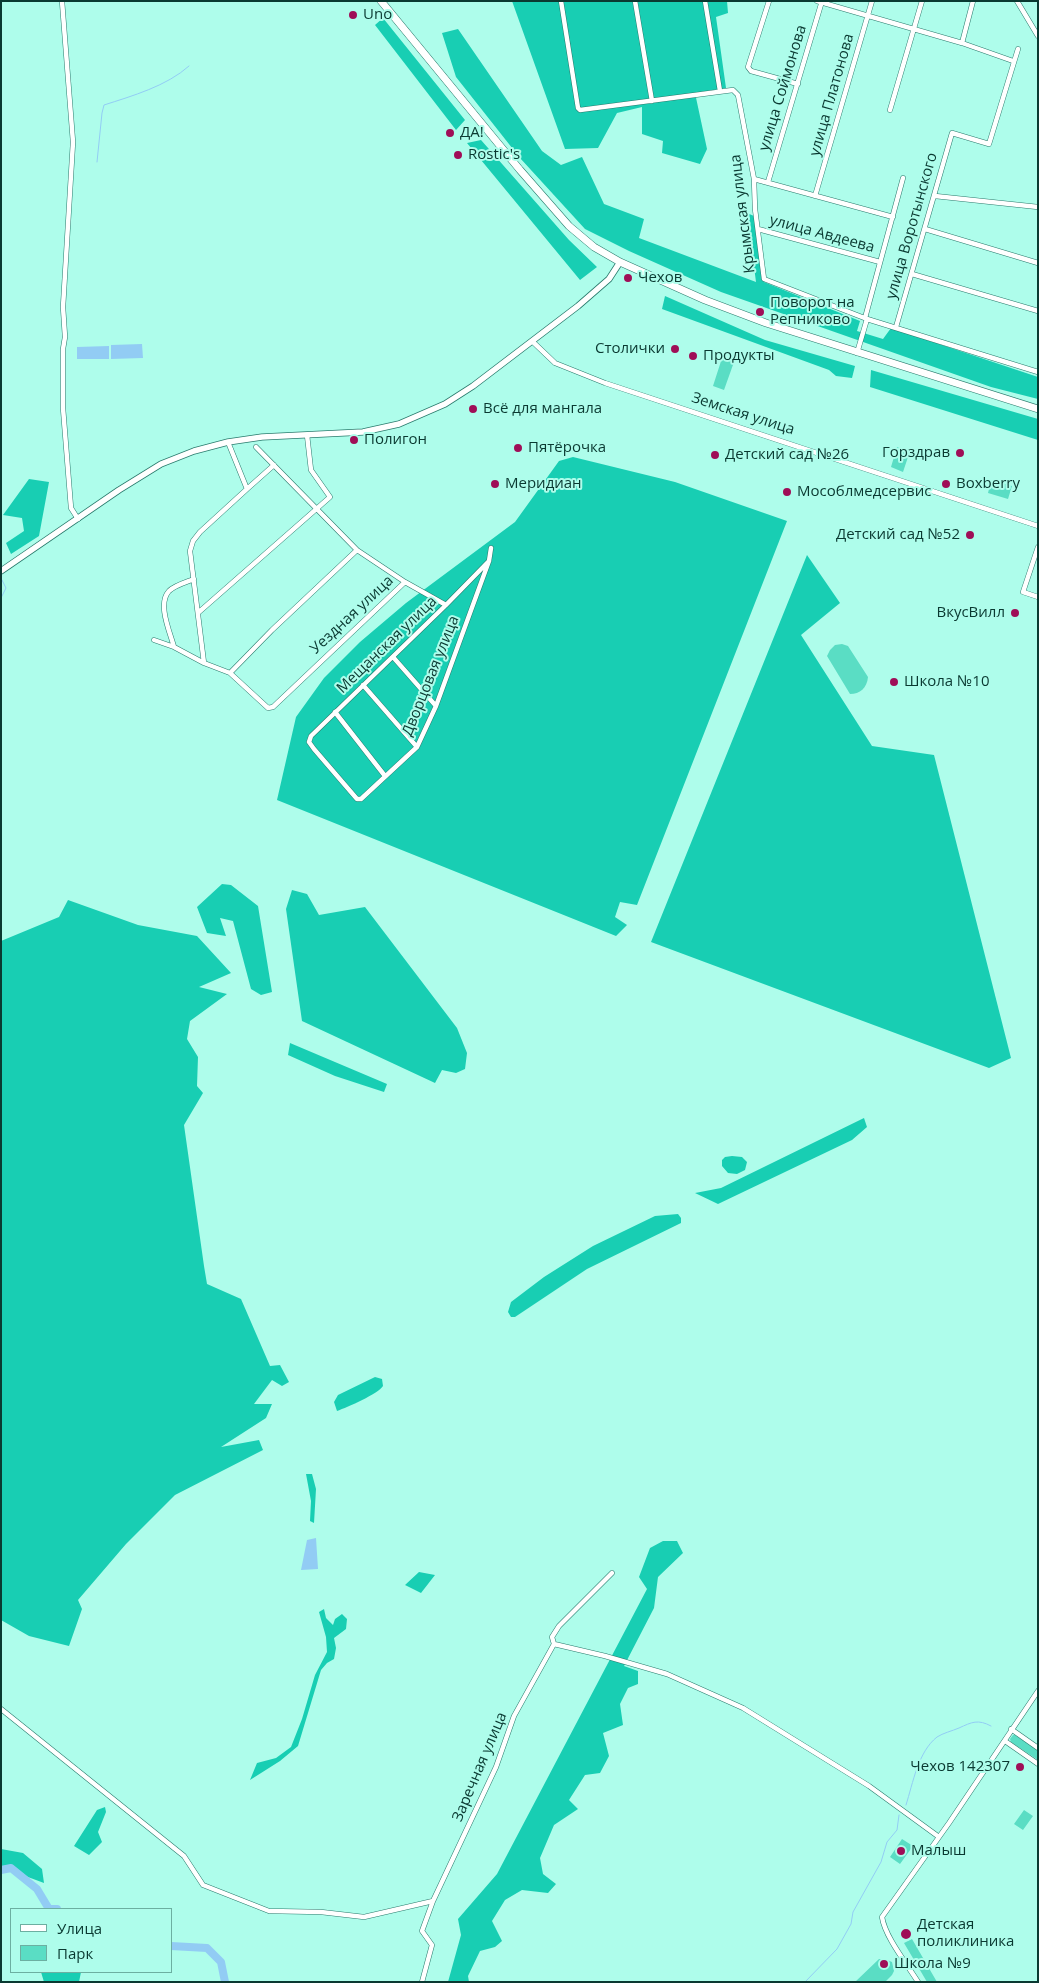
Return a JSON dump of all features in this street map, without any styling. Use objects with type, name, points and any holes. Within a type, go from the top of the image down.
[{"type":"main road","points":[[381,1],[520,170],[569,226],[594,247],[620,262],[707,301],[766,323],[1038,408]]},
{"type":"street","points":[[62,1],[72,142],[63,307],[65,337],[63,349],[63,408],[71,508],[78,519]]},
{"type":"street","points":[[561,1],[578,109],[623,105],[720,91],[705,1]]},
{"type":"street","points":[[634,1],[652,101]]},
{"type":"street","points":[[769,1],[748,67],[751,71],[798,84]]},
{"type":"street","name":"улица Платонова","points":[[815,196],[872,1]]},
{"type":"street","points":[[890,110],[922,1]]},
{"type":"street","points":[[962,43],[973,1]]},
{"type":"street","points":[[1017,1],[1038,36]]},
{"type":"street","points":[[820,2],[962,43],[1013,61],[1018,48]]},
{"type":"street","name":"улица Соймонова","points":[[768,182],[798,84],[820,2]]},
{"type":"street","name":"улица Воротынского","points":[[896,327],[952,133],[989,144],[1013,61]]},
{"type":"street","name":"Крымская улица","points":[[720,91],[733,90],[738,95],[754,179],[764,279],[866,318],[1038,372]]},
{"type":"street","name":"улица Воротынского","points":[[857,352],[903,178]]},
{"type":"street","points":[[754,179],[893,217]]},
{"type":"street","points":[[935,196],[1038,207]]},
{"type":"street","points":[[925,229],[1038,263]]},
{"type":"street","name":"улица Авдеева","points":[[758,230],[880,262]]},
{"type":"street","points":[[1,571],[119,490],[161,464],[194,451],[228,442],[262,437],[363,432],[400,424],[445,404],[473,386],[508,358],[532,342],[609,279],[620,262]]},
{"type":"street","points":[[912,274],[1038,311]]},
{"type":"street","name":"Земская улица","points":[[532,342],[554,364],[1038,526]]},
{"type":"street","points":[[198,612],[330,497],[311,470],[307,435]]},
{"type":"street","points":[[228,442],[247,489]]},
{"type":"street","name":"Уездная улица","points":[[230,673],[268,708],[273,707],[405,582],[357,550],[256,447]]},
{"type":"street","points":[[204,663],[190,551],[193,541],[200,532],[274,465]]},
{"type":"street","points":[[1038,547],[1023,592],[1038,597]]},
{"type":"street","name":"Дворцовая улица","points":[[366,795],[416,747],[436,706],[489,560],[491,548]]},
{"type":"street","points":[[154,640],[174,647],[204,663],[230,673],[272,630],[357,550]]},
{"type":"street","name":"Мещанская улица","points":[[366,795],[361,800],[357,799],[314,749],[309,742],[311,736],[446,605],[489,560]]},
{"type":"street","points":[[174,647],[165,612],[165,598],[170,590],[194,579]]},
{"type":"street","points":[[405,582],[446,605]]},
{"type":"street","points":[[393,657],[436,706]]},
{"type":"street","points":[[364,685],[416,747]]},
{"type":"street","points":[[335,712],[386,776]]},
{"type":"street","name":"Заречная улица","points":[[422,1982],[432,1945],[422,1931],[433,1901],[496,1767],[514,1716],[554,1644],[552,1637],[559,1626],[612,1573]]},
{"type":"street","points":[[554,1644],[606,1656],[667,1674],[743,1708],[869,1786],[938,1837]]},
{"type":"street","points":[[918,1982],[888,1934],[882,1917],[1038,1691]]},
{"type":"street","points":[[1,1709],[184,1856],[203,1886],[269,1911],[364,1917],[433,1901]]},
{"type":"street","points":[[1011,1730],[1038,1748]]},
{"type":"street","points":[[1004,1741],[1038,1764]]},
{"type":"green space","points":[[512,1],[727,1],[728,13],[716,17],[726,88],[695,93],[707,149],[700,164],[662,153],[663,141],[642,134],[642,107],[617,113],[598,148],[565,149]]},
{"type":"green space","points":[[383,18],[465,120],[456,130],[375,25]]},
{"type":"green space","points":[[458,29],[542,151],[561,165],[582,157],[604,204],[644,219],[639,238],[756,282],[747,213],[754,216],[764,282],[860,321],[857,331],[883,339],[891,328],[1038,377],[1038,399],[991,387],[721,292],[585,229],[520,158],[456,77],[442,33]]},
{"type":"green space","points":[[481,140],[569,240],[597,267],[580,280],[467,143]]},
{"type":"green space","points":[[665,296],[765,340],[855,366],[852,378],[836,376],[829,370],[662,309]]},
{"type":"green space","points":[[722,358],[734,362],[724,390],[713,386]]},
{"type":"green space","points":[[871,370],[1038,419],[1038,440],[870,387]]},
{"type":"green space","points":[[897,447],[910,451],[903,472],[891,467]]},
{"type":"green space","points":[[573,457],[675,482],[787,521],[637,905],[620,902],[615,917],[627,925],[616,936],[277,800],[296,717],[324,678],[360,642],[406,603],[515,522],[559,461]]},
{"type":"green space","points":[[29,479],[49,482],[39,536],[11,554],[6,543],[24,531],[22,518],[3,515]]},
{"type":"green space","points":[[996,481],[1012,486],[1008,499],[988,493],[990,485]]},
{"type":"green space","points":[[807,555],[840,603],[801,635],[872,746],[934,755],[1011,1058],[989,1068],[651,942]]},
{"type":"green space","points":[[842,644],[848,646],[868,677],[865,687],[857,693],[850,694],[827,656],[835,645]]},
{"type":"green space","points":[[222,884],[231,885],[258,906],[272,992],[261,995],[251,989],[233,921],[220,918],[226,936],[207,933],[197,907]]},
{"type":"green space","points":[[292,890],[307,894],[319,915],[365,907],[457,1028],[467,1053],[465,1069],[456,1073],[442,1070],[435,1083],[302,1021],[286,909]]},
{"type":"green space","points":[[68,900],[138,925],[197,936],[231,973],[199,987],[227,994],[190,1021],[187,1039],[198,1057],[197,1086],[203,1093],[184,1125],[207,1284],[241,1299],[270,1366],[280,1365],[289,1382],[282,1386],[272,1380],[254,1404],[272,1404],[266,1418],[221,1447],[259,1440],[263,1450],[175,1495],[126,1544],[78,1600],[82,1609],[69,1646],[29,1636],[1,1620],[1,941],[59,917]]},
{"type":"green space","points":[[290,1043],[387,1084],[384,1092],[335,1076],[288,1055]]},
{"type":"green space","points":[[864,1118],[867,1127],[852,1140],[718,1204],[695,1193],[721,1188]]},
{"type":"green space","points":[[725,1157],[742,1157],[747,1162],[745,1170],[737,1174],[728,1173],[722,1166],[722,1160]]},
{"type":"green space","points":[[678,1214],[681,1218],[681,1223],[587,1269],[515,1317],[511,1317],[508,1312],[511,1302],[544,1277],[593,1246],[655,1216]]},
{"type":"green space","points":[[375,1377],[382,1379],[383,1386],[380,1389],[362,1400],[337,1411],[334,1402],[338,1395]]},
{"type":"green space","points":[[306,1474],[312,1474],[316,1489],[314,1523],[310,1521],[311,1501]]},
{"type":"green space","points":[[663,1541],[677,1541],[683,1553],[658,1577],[654,1608],[624,1666],[638,1671],[638,1684],[628,1688],[620,1704],[623,1725],[603,1733],[609,1756],[600,1773],[585,1775],[569,1800],[578,1809],[554,1825],[540,1858],[543,1874],[556,1884],[548,1893],[522,1890],[505,1900],[492,1921],[502,1941],[495,1947],[480,1951],[468,1976],[469,1982],[448,1982],[461,1935],[458,1919],[497,1874],[647,1589],[639,1577],[650,1548]]},
{"type":"green space","points":[[419,1572],[435,1575],[421,1593],[405,1585]]},
{"type":"green space","points":[[324,1609],[326,1618],[333,1625],[335,1619],[342,1614],[347,1619],[346,1629],[334,1638],[336,1648],[334,1659],[321,1670],[298,1746],[280,1761],[250,1780],[257,1763],[276,1758],[291,1747],[302,1719],[315,1675],[327,1652],[326,1637],[319,1612]]},
{"type":"green space","points":[[1013,1735],[1038,1750],[1038,1760],[1011,1742],[1010,1739]]},
{"type":"green space","points":[[105,1807],[106,1812],[98,1832],[102,1842],[89,1855],[74,1846],[97,1810]]},
{"type":"green space","points":[[1024,1810],[1033,1816],[1023,1830],[1014,1824]]},
{"type":"green space","name":"Малыш","points":[[902,1839],[913,1846],[900,1864],[890,1857]]},
{"type":"green space","points":[[1,1849],[23,1853],[42,1869],[44,1883],[1,1867]]},
{"type":"green space","points":[[912,1939],[937,1982],[927,1982],[904,1943]]},
{"type":"green space","points":[[879,1959],[892,1962],[894,1971],[885,1982],[855,1982]]},
{"type":"green space","points":[[41,1973],[81,1973],[79,1982],[44,1982]]},
{"type":"water","points":[[142,344],[143,358],[111,359],[111,345]]},
{"type":"water","points":[[109,346],[109,359],[77,359],[77,347]]},
{"type":"water","points":[[316,1538],[318,1569],[301,1570],[307,1540]]},
{"type":"waterway","points":[[97,162],[104,105],[160,85],[189,66]]},
{"type":"waterway","points":[[1,598],[6,588],[2,580]]},
{"type":"waterway","points":[[906,1805],[921,1759],[937,1737],[975,1722],[991,1726]]},
{"type":"waterway","points":[[805,1982],[837,1949],[851,1924],[853,1912],[881,1862],[887,1842],[897,1830],[899,1815]]},
{"type":"waterway","points":[[1,1870],[11,1868],[37,1889],[48,1908]]},
{"type":"waterway","points":[[172,1946],[207,1948],[221,1962],[225,1982]]},
{"type":"place","name":"Uno","points":[[353,15]]},
{"type":"place","name":"ДА!","points":[[450,133]]},
{"type":"place","name":"Rostic's","points":[[458,155]]},
{"type":"place","name":"Чехов","points":[[628,278]]},
{"type":"place","name":"Поворот на Репниково","points":[[760,312]]},
{"type":"place","name":"Столички","points":[[675,349]]},
{"type":"place","name":"Продукты","points":[[693,356]]},
{"type":"place","name":"Всё для мангала","points":[[473,409]]},
{"type":"place","name":"Полигон","points":[[354,440]]},
{"type":"place","name":"Пятёрочка","points":[[518,448]]},
{"type":"place","name":"Горздрав","points":[[960,453]]},
{"type":"place","name":"Детский сад №26","points":[[715,455]]},
{"type":"place","name":"Меридиан","points":[[495,484]]},
{"type":"place","name":"Boxberry","points":[[946,484]]},
{"type":"place","name":"Мособлмедсервис","points":[[787,492]]},
{"type":"place","name":"Детский сад №52","points":[[970,535]]},
{"type":"place","name":"ВкусВилл","points":[[1015,613]]},
{"type":"place","name":"Школа №10","points":[[894,682]]},
{"type":"place","name":"Чехов 142307","points":[[1020,1767]]},
{"type":"place","name":"Малыш","points":[[901,1851]]},
{"type":"place","name":"Детская поликлиника","points":[[906,1934]]},
{"type":"place","name":"Школа №9","points":[[884,1964]]}]
